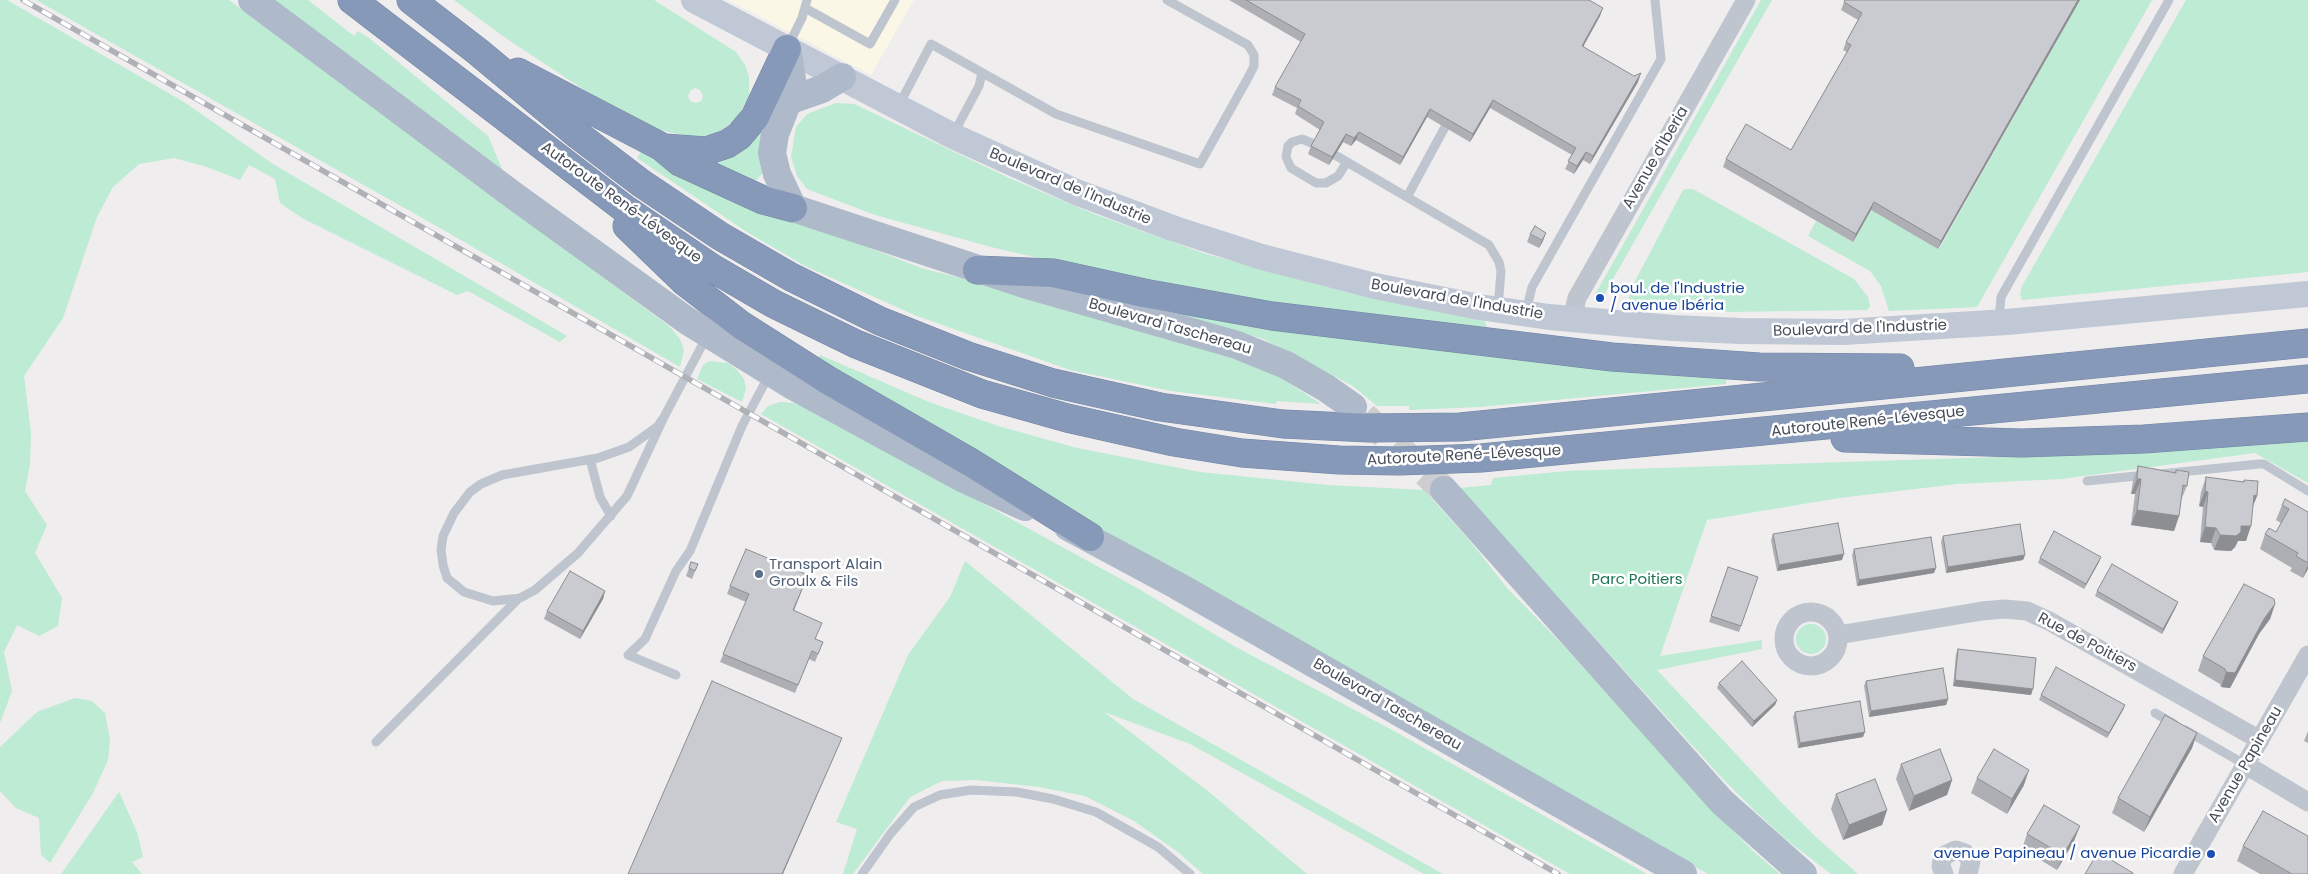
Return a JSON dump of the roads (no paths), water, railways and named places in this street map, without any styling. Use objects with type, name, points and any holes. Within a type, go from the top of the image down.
[{"type":"highway","name":"Autoroute René-Lévesque","points":[[411,0],[477,51],[578,135],[641,183],[714,232],[791,277],[880,321],[946,348],[1036,378],[1134,402],[1215,417],[1283,424],[1428,428],[1534,421],[2031,369],[2308,343]]},
{"type":"highway","name":"Autoroute René-Lévesque","points":[[352,1],[625,209],[712,268],[774,304],[848,340],[982,394],[1128,433],[1242,453],[1332,460],[1399,461],[1516,455],[1741,435],[2308,379]]},
{"type":"highway","points":[[662,147],[686,151],[706,151],[727,144],[739,136],[755,117],[787,49]]},
{"type":"highway","points":[[477,51],[598,112],[662,147],[680,162],[763,200],[794,208]]},
{"type":"highway","points":[[554,156],[668,266],[720,310],[826,379],[970,462],[1090,537]]},
{"type":"highway","points":[[977,270],[1054,273],[1144,293],[1263,315],[1612,357],[1760,368],[2031,369]]},
{"type":"highway","points":[[1741,435],[2022,444],[2160,438],[2308,427]]},
{"type":"main road","name":"Boulevard Taschereau","points":[[252,0],[505,189],[663,304],[770,373],[962,478],[1090,537],[1683,874]]},
{"type":"main road","points":[[787,49],[792,79],[788,102],[775,134],[772,153],[776,174],[794,208]]},
{"type":"main road","points":[[788,102],[822,89],[842,77]]},
{"type":"main road","name":"Boulevard Taschereau","points":[[794,208],[977,270],[1245,348],[1294,370],[1353,407]]},
{"type":"main road","points":[[1444,490],[1722,802],[1803,874]]},
{"type":"street","name":"Boulevard de l'Industrie","points":[[694,0],[953,136],[1076,192],[1226,246],[1375,286],[1498,310],[1673,328],[1771,332],[1859,332],[1999,323],[2308,294]]},
{"type":"street","name":"Avenue d'Iberia","points":[[1572,319],[1580,293],[1746,0]]},
{"type":"street","name":"Rue de Poitiers","points":[[1838,635],[1982,611],[2005,609],[2027,612],[2049,621],[2260,740]]},
{"type":"street","name":"Avenue Papineau","points":[[2183,874],[2308,655]]},
{"type":"street","points":[[2246,765],[2308,802]]},
{"type":"street","points":[[1944,874],[1941,866],[1944,856],[1956,850],[1965,853],[1971,861],[1968,874]]},
{"type":"lane","points":[[787,49],[806,4],[870,44],[895,0]]},
{"type":"lane","points":[[898,107],[931,44],[1056,114],[1200,164],[1254,66],[1254,55],[1248,45],[1167,0]]},
{"type":"lane","points":[[1526,314],[1530,291],[1661,60],[1655,0]]},
{"type":"lane","points":[[1999,323],[2001,297],[2169,0]]},
{"type":"lane","points":[[953,136],[979,86],[982,73]]},
{"type":"lane","points":[[1407,197],[1445,127]]},
{"type":"lane","points":[[1314,144],[1302,139],[1288,146],[1286,157],[1291,168],[1316,183],[1326,184],[1338,176],[1347,162]]},
{"type":"lane","points":[[1335,156],[1489,245],[1499,262],[1501,271],[1498,310]]},
{"type":"lane","points":[[520,598],[493,601],[477,597],[454,585],[447,578],[443,566],[441,548],[447,526],[470,492],[481,484],[502,475],[590,460],[611,455],[629,447],[657,427],[664,417],[708,334]]},
{"type":"lane","points":[[676,675],[628,655],[645,639],[676,571],[690,551],[742,426],[770,373]]},
{"type":"lane","points":[[376,742],[520,598],[535,590],[558,573],[584,547],[627,496],[655,441],[664,417]]},
{"type":"lane","points":[[590,460],[600,497],[611,516]]},
{"type":"lane","points":[[2087,481],[2264,464],[2308,491]]},
{"type":"lane","points":[[2155,713],[2246,765]]},
{"type":"lane","points":[[862,874],[891,834],[914,807],[940,795],[971,790],[1017,792],[1053,799],[1096,812],[1158,847],[1190,874]]},
{"type":"tunnel","points":[[1364,416],[1444,490]]},
{"type":"railway","points":[[23,0],[1558,874]]},
{"type":"place","name":"boul. de l'Industrie / avenue Ibéria","points":[[1600,298]]},
{"type":"place","name":"Transport Alain Groulx & Fils","points":[[759,574]]},
{"type":"place","name":"avenue Papineau / avenue Picardie","points":[[2211,854]]},
{"type":"park label","name":"Parc Poitiers","points":[[1637,580]]}]
